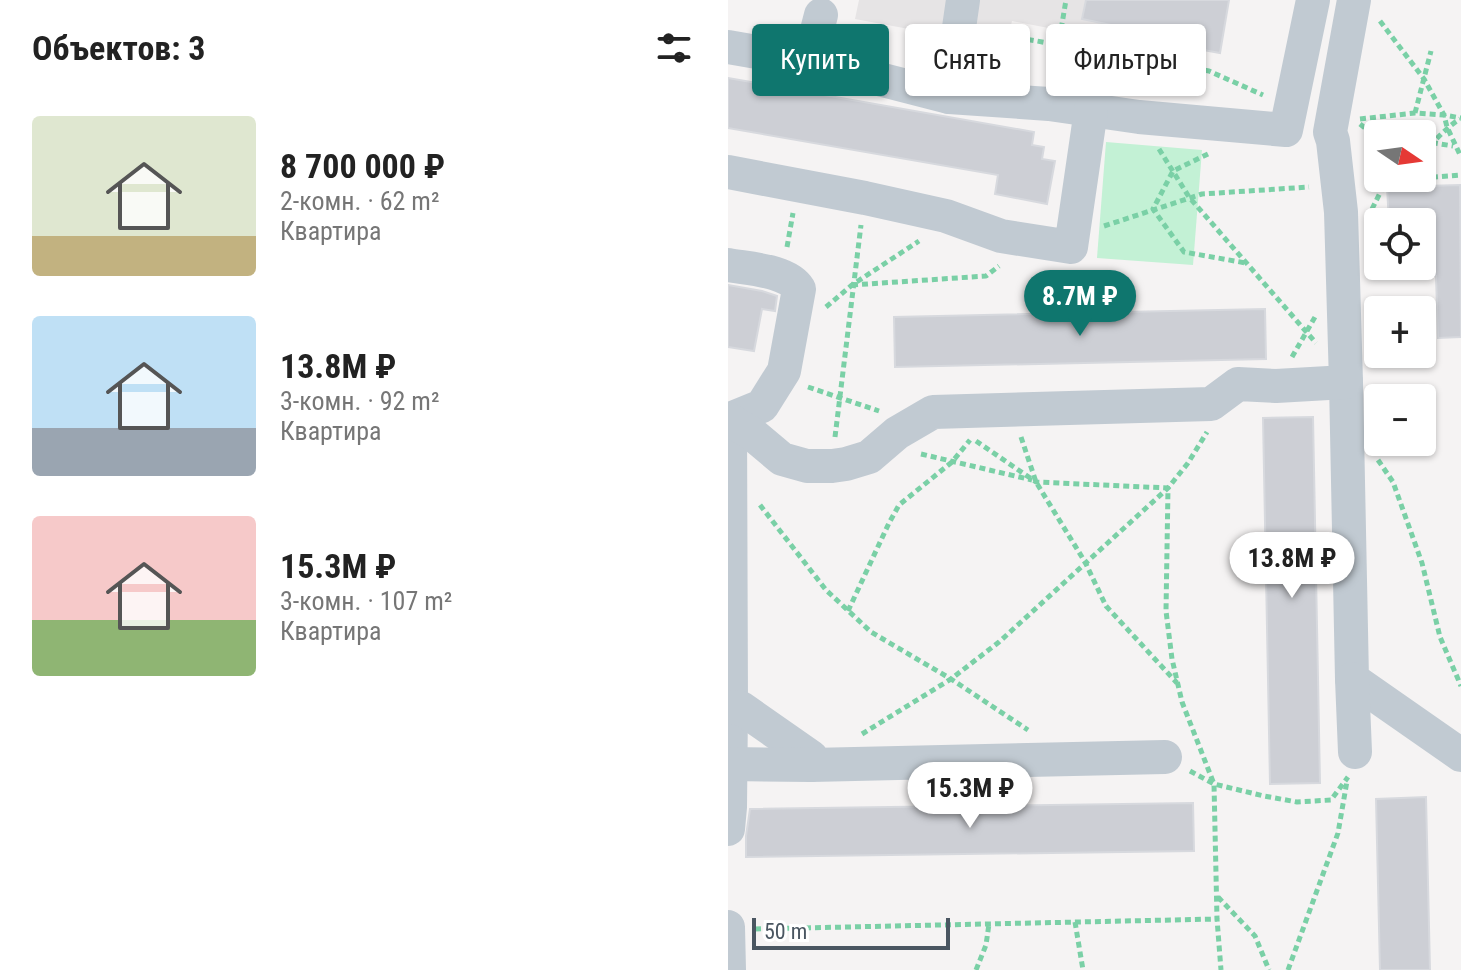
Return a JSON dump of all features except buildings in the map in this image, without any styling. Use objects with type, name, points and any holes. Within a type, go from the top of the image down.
[{"type":"lane","points":[[949,97],[963,0]]},
{"type":"lane","points":[[1288,118],[1313,0]]},
{"type":"lane","points":[[1351,766],[1352,679],[1341,212],[1330,132],[1364,6]]},
{"type":"lane","points":[[819,24],[821,15]]},
{"type":"lane","points":[[728,47],[752,51]]},
{"type":"lane","points":[[889,82],[949,97],[1049,104],[1097,98],[1139,117],[1288,118],[1330,132]]},
{"type":"lane","points":[[728,172],[946,216],[1001,236],[1071,247],[1097,98]]},
{"type":"lane","points":[[728,265],[782,275],[794,281],[799,289],[784,371],[762,406],[758,424],[764,443]]},
{"type":"lane","points":[[729,419],[782,459],[807,466],[846,464],[869,457],[897,433],[933,412],[1211,404],[1238,384],[1276,386],[1346,382]]},
{"type":"lane","points":[[729,419],[762,406]]},
{"type":"lane","points":[[728,829],[731,764],[729,419]]},
{"type":"lane","points":[[731,466],[742,451],[764,443]]},
{"type":"lane","points":[[1352,679],[1461,755]]},
{"type":"lane","points":[[731,707],[741,708],[811,757],[811,765]]},
{"type":"lane","points":[[731,764],[1165,757]]},
{"type":"lane","points":[[728,928],[729,970]]},
{"type":"path","points":[[1061,24],[1066,0]]},
{"type":"path","points":[[1364,6],[1424,79],[1444,115],[1454,147],[1461,157]]},
{"type":"path","points":[[1415,113],[1431,51]]},
{"type":"path","points":[[1206,70],[1288,118]]},
{"type":"path","points":[[1049,104],[1050,96]]},
{"type":"path","points":[[1364,127],[1354,119],[1415,113],[1461,118]]},
{"type":"path","points":[[1139,117],[1189,197],[1306,331],[1346,382]]},
{"type":"path","points":[[1436,141],[1447,127],[1461,118]]},
{"type":"path","points":[[1436,143],[1454,147]]},
{"type":"path","points":[[1153,209],[1173,171],[1210,152]]},
{"type":"path","points":[[1436,177],[1461,175]]},
{"type":"path","points":[[1075,226],[1104,226],[1202,194],[1364,183]]},
{"type":"path","points":[[782,275],[798,186]]},
{"type":"path","points":[[1153,209],[1184,252],[1247,263]]},
{"type":"path","points":[[793,322],[823,310],[852,285],[914,245],[946,216]]},
{"type":"path","points":[[852,285],[986,276],[1031,241]]},
{"type":"path","points":[[1276,386],[1342,274]]},
{"type":"path","points":[[781,377],[888,414],[919,420]]},
{"type":"path","points":[[862,734],[951,679],[999,642],[1168,488],[1209,429],[1211,404]]},
{"type":"path","points":[[1011,409],[1036,482],[1085,562],[1106,606],[1177,684]]},
{"type":"path","points":[[848,611],[899,505],[952,462],[971,438],[1036,482]]},
{"type":"path","points":[[883,445],[1036,482],[1168,488]]},
{"type":"path","points":[[1378,459],[1393,482],[1422,563],[1440,637],[1461,686]]},
{"type":"path","points":[[1168,488],[1166,611],[1177,684],[1214,784],[1221,970]]},
{"type":"path","points":[[759,503],[826,590],[871,632],[951,679],[1072,759]]},
{"type":"path","points":[[1165,757],[1214,784],[1297,802],[1331,800],[1351,766]]},
{"type":"path","points":[[1288,970],[1338,833],[1351,766]]},
{"type":"path","points":[[1217,896],[1255,936],[1269,970]]},
{"type":"path","points":[[728,928],[1217,919]]},
{"type":"path","points":[[1075,922],[1083,970]]},
{"type":"path","points":[[976,970],[986,945],[989,924]]},
{"type":"shaded area","points":[[859,0],[1186,0],[1161,6],[1158,24],[1046,24],[1046,28],[1012,21],[1011,24],[905,24],[905,28],[855,19]]},
{"type":"green space","points":[[1106,142],[1202,150],[1193,265],[1097,258]]}]
